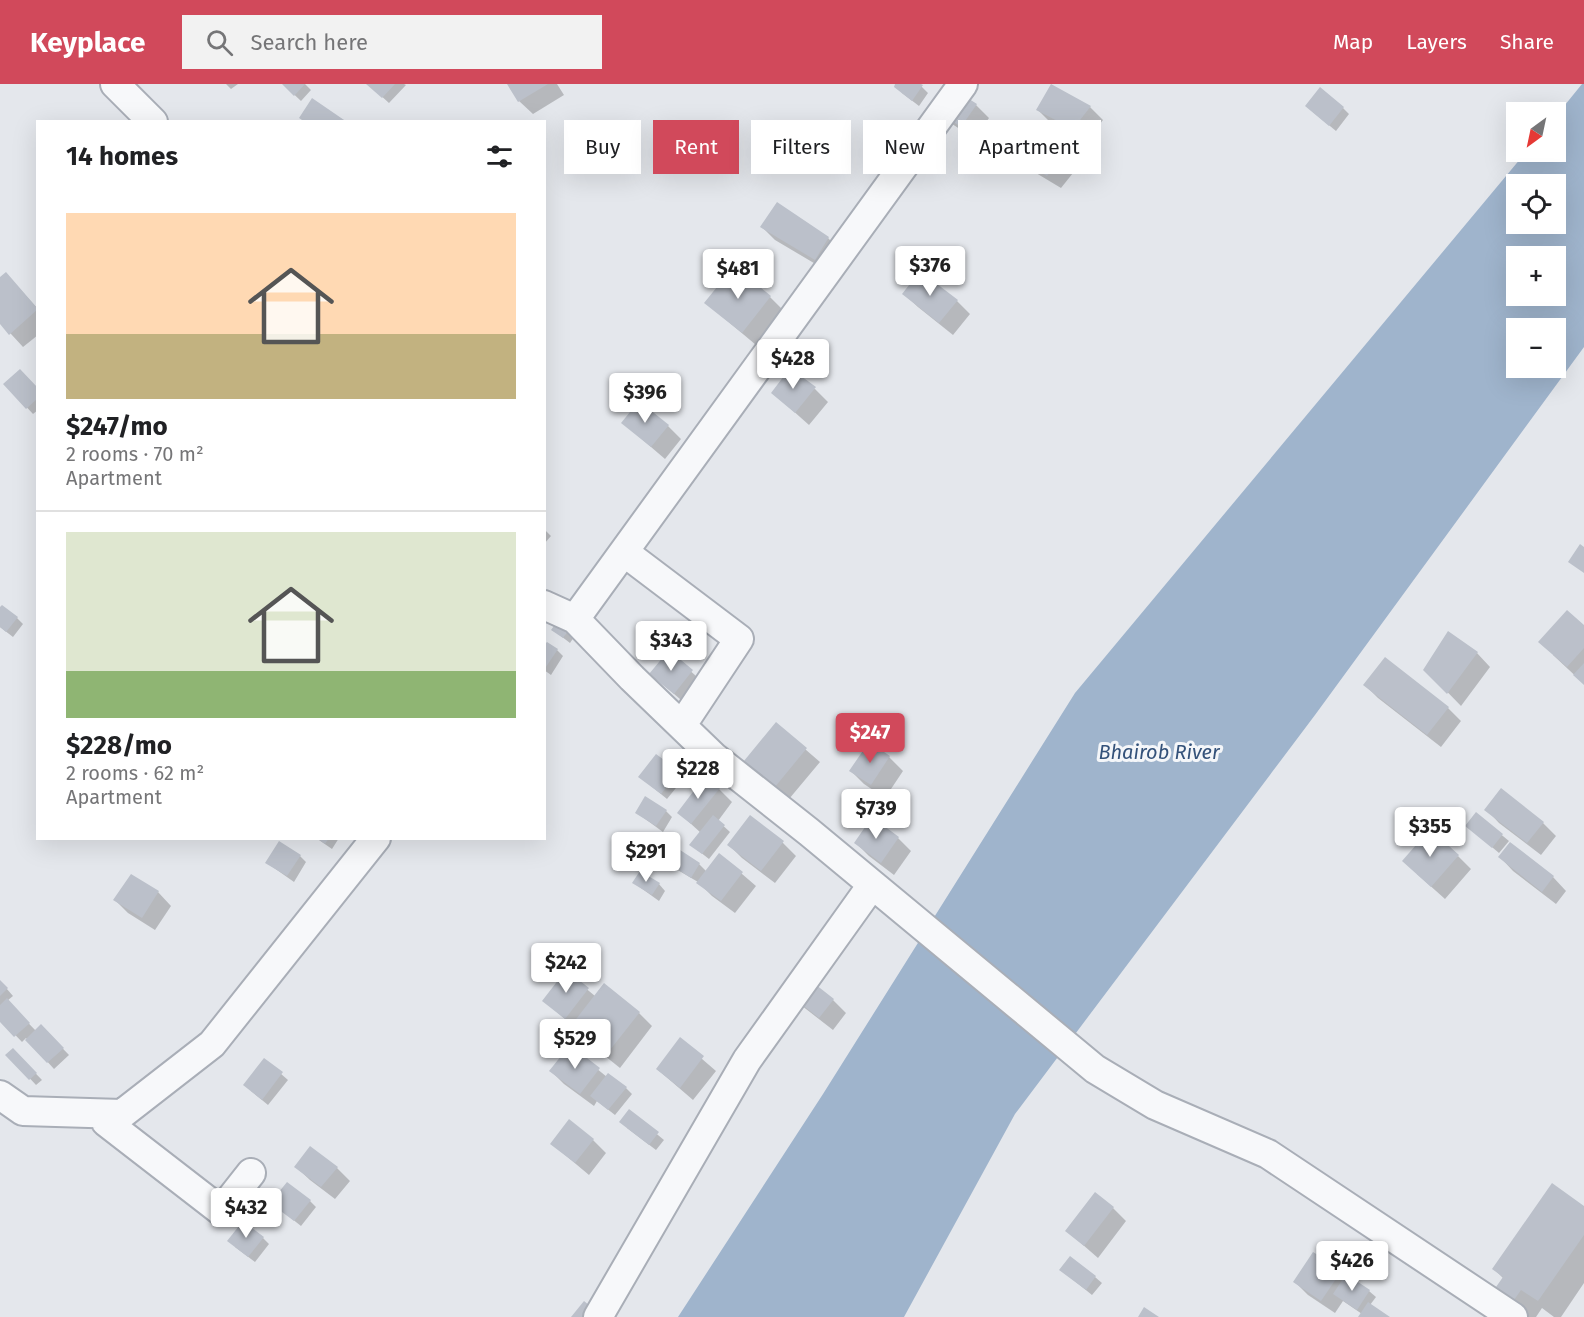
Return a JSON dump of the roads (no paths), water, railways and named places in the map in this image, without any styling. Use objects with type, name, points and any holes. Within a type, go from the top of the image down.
[{"type":"street","points":[[115,84],[151,120]]},
{"type":"street","points":[[575,619],[963,84]]},
{"type":"street","points":[[624,552],[739,639],[682,725]]},
{"type":"street","points":[[546,618],[575,619],[714,757],[809,831],[1095,1069],[1155,1105],[1268,1154],[1513,1317]]},
{"type":"street","points":[[0,1095],[23,1111],[122,1114],[212,1044],[374,840]]},
{"type":"street","points":[[598,1317],[747,1059],[872,885]]},
{"type":"street","points":[[106,1122],[221,1211],[251,1173]]},
{"type":"water","name":"Bhairob River","points":[[1584,84],[1584,347],[1566,372],[1566,318],[1506,318],[1506,378],[1561,378],[1315,715],[1015,1114],[904,1317],[678,1317],[823,1094],[1075,693],[1506,176],[1506,234],[1566,234],[1566,174],[1508,174],[1518,162],[1566,162],[1566,104]]}]
